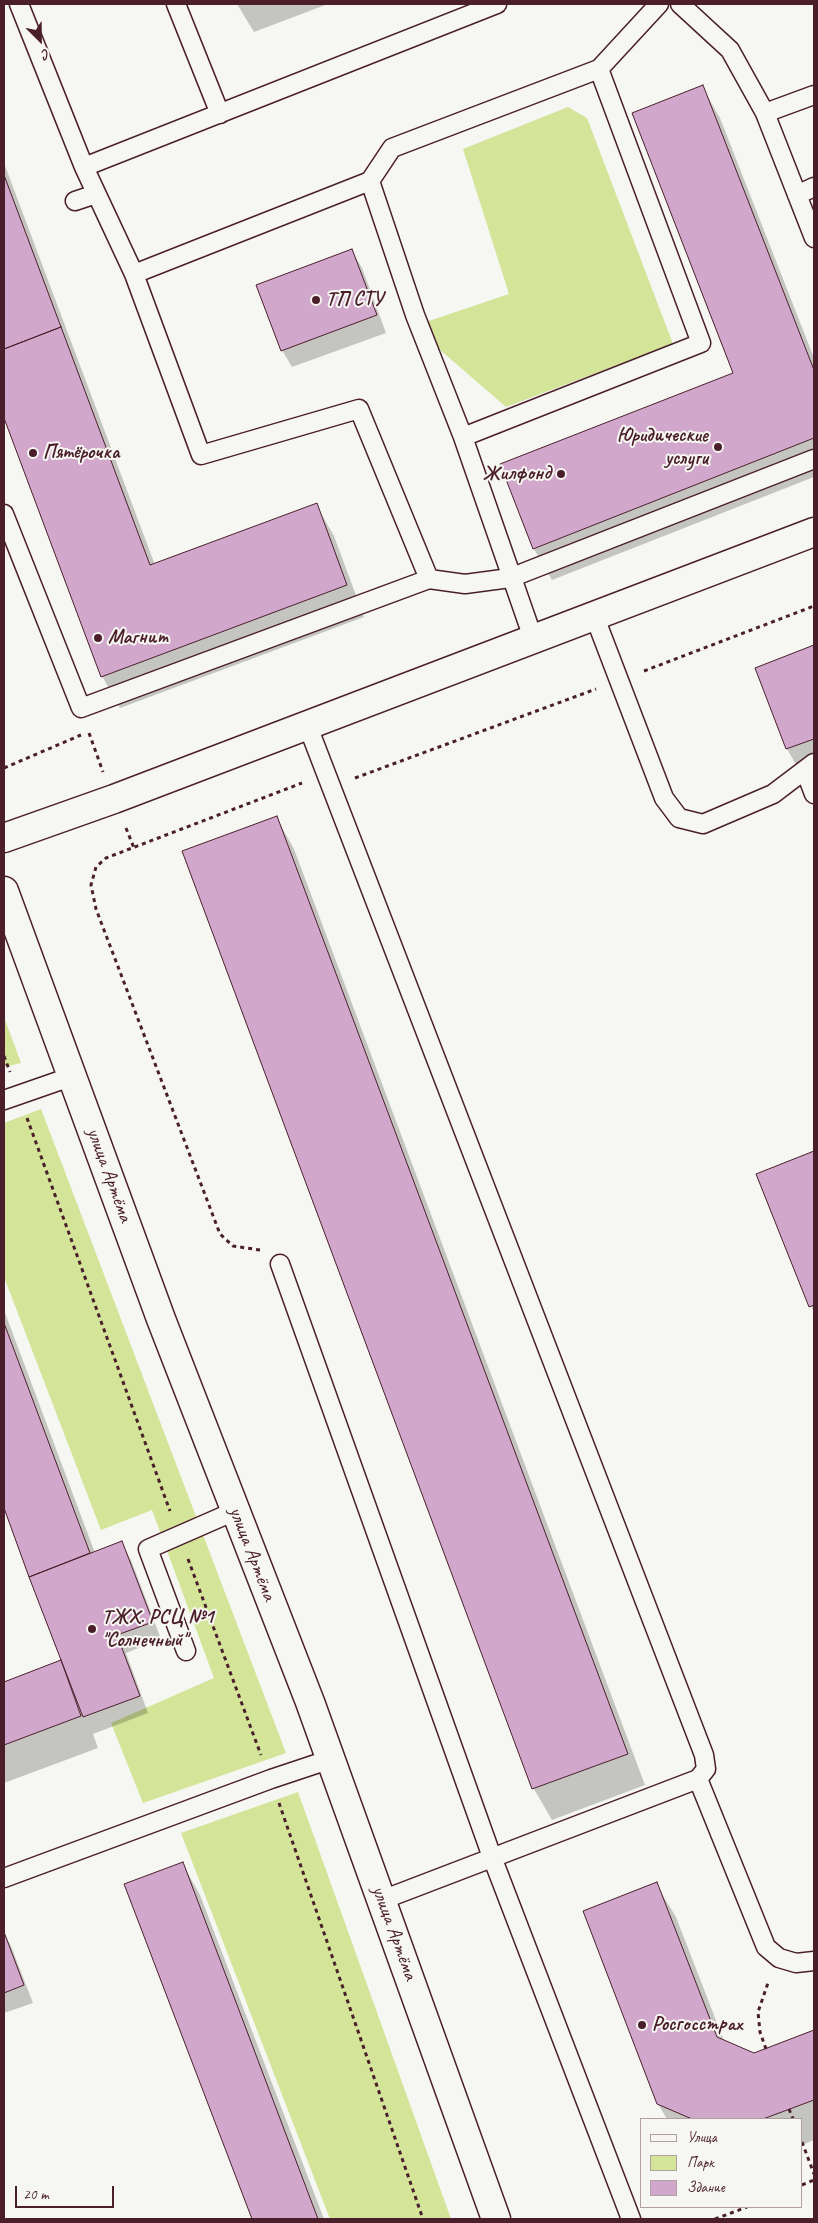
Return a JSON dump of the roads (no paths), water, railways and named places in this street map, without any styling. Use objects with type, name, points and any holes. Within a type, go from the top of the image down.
[{"type":"main road","points":[[4,838],[814,532]]},
{"type":"main road","name":"улица Артёма","points":[[7,908],[73,1076],[161,1319],[331,1759],[496,2219]]},
{"type":"lane","points":[[19,4],[84,167],[134,274],[202,454],[359,409],[430,579]]},
{"type":"lane","points":[[176,4],[220,114]]},
{"type":"lane","points":[[84,167],[497,4]]},
{"type":"lane","points":[[134,274],[370,181],[392,148],[599,69],[659,4]]},
{"type":"lane","points":[[680,4],[730,50],[765,113],[814,238]]},
{"type":"lane","points":[[463,437],[701,343],[599,69]]},
{"type":"lane","points":[[765,113],[814,95]]},
{"type":"lane","points":[[370,181],[415,315],[463,437],[510,578],[533,638]]},
{"type":"lane","points":[[797,195],[814,187]]},
{"type":"lane","points":[[75,201],[96,194]]},
{"type":"lane","points":[[4,514],[81,708],[430,579],[465,584],[510,578],[814,459]]},
{"type":"lane","points":[[594,615],[664,798],[679,818],[703,824],[773,794],[809,766],[814,794]]},
{"type":"lane","points":[[307,724],[704,1755],[706,1769],[698,1778],[382,1900]]},
{"type":"lane","points":[[11,1097],[73,1076]]},
{"type":"lane","points":[[280,1264],[492,1857],[631,2219]]},
{"type":"lane","points":[[186,1651],[148,1549],[235,1511]]},
{"type":"lane","points":[[4,1878],[270,1779],[331,1759]]},
{"type":"lane","points":[[698,1778],[766,1947],[778,1958],[796,1963],[814,1960]]},
{"type":"place","name":"ТП СТУ","points":[[316,300]]},
{"type":"place","name":"Юридические услуги","points":[[718,447]]},
{"type":"place","name":"Пятёрочка","points":[[33,453]]},
{"type":"place","name":"Жилфонд","points":[[561,474]]},
{"type":"place","name":"Магнит","points":[[98,638]]},
{"type":"place","name":"ТЖХ. РСЦ №1 \"Солнечный\"","points":[[92,1629]]},
{"type":"place","name":"Росгосстрах","points":[[642,2025]]}]
